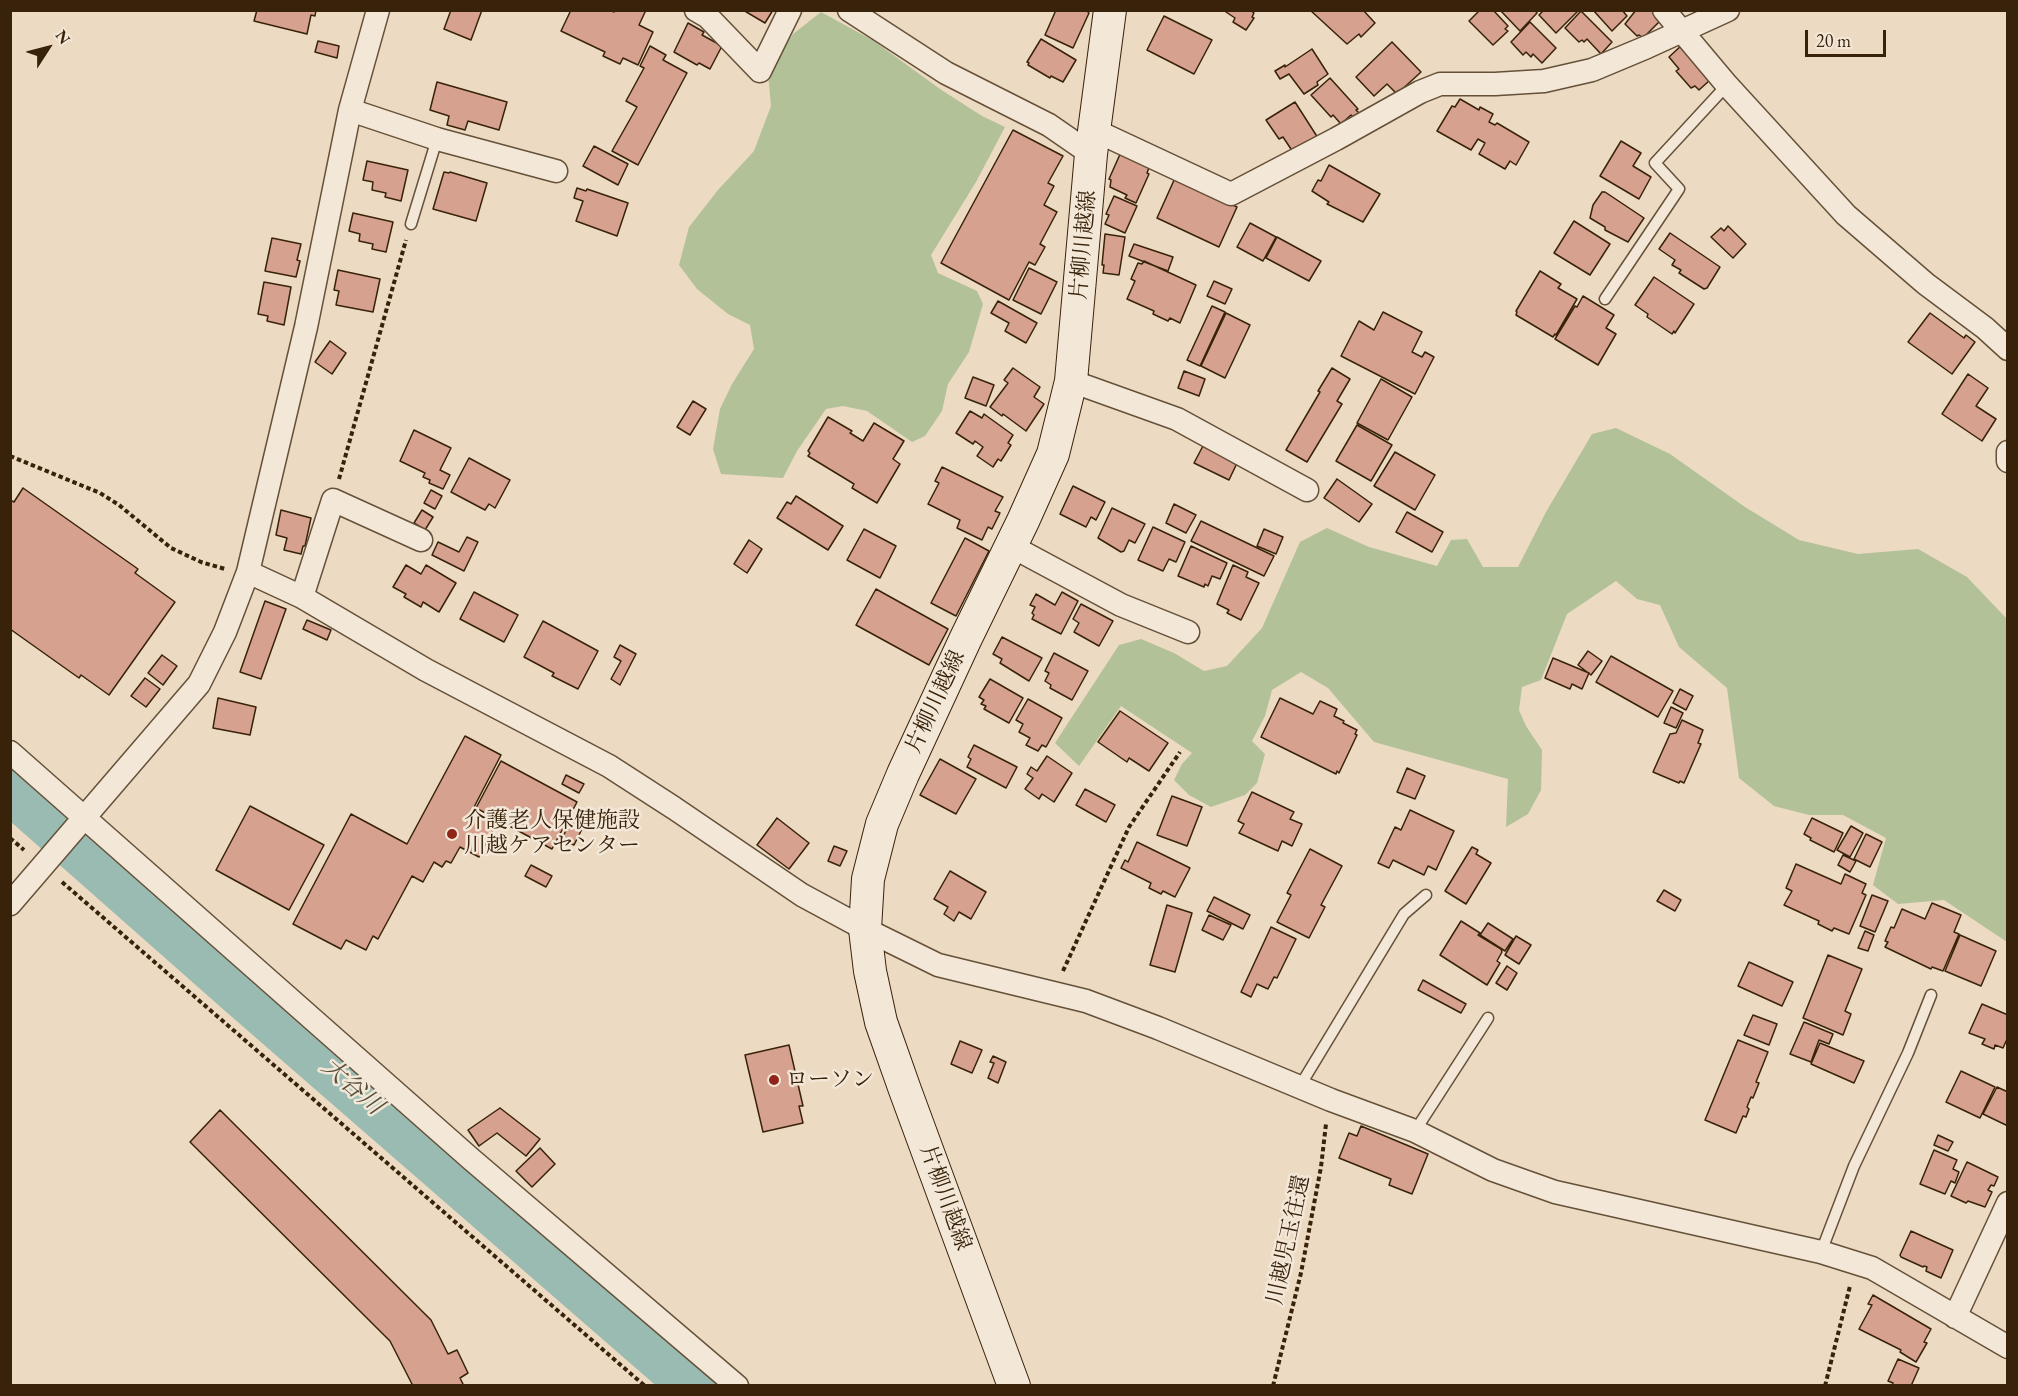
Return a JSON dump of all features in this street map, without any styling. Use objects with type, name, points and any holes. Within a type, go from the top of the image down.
[{"type":"main road","name":"片柳川越線","points":[[1014,1386],[881,1022],[870,971],[865,929],[868,879],[882,824],[965,640],[1053,454],[1071,381],[1093,141],[1110,10]]},
{"type":"street","points":[[10,904],[199,684],[225,632],[248,572],[306,327],[350,110],[378,10]]},
{"type":"street","points":[[696,10],[708,17],[760,71],[790,10]]},
{"type":"street","points":[[849,10],[946,73],[1049,125],[1232,194],[1420,92],[1440,84],[1544,81],[1592,70],[1728,10]]},
{"type":"street","points":[[1664,10],[1727,85],[1846,215],[1926,284],[1985,328],[2007,349]]},
{"type":"street","points":[[350,110],[437,139],[556,171]]},
{"type":"street","points":[[1071,381],[1177,419],[1306,490]]},
{"type":"street","points":[[2007,452],[2007,461]]},
{"type":"street","points":[[302,597],[333,500],[421,540]]},
{"type":"street","points":[[1011,546],[1121,605],[1188,632]]},
{"type":"street","points":[[248,572],[302,597],[426,670],[609,766],[802,895],[939,965],[1086,1001],[1158,1028],[1331,1100],[1415,1131],[1492,1170],[1555,1192],[1857,1262],[1872,1268],[2007,1347]]},
{"type":"street","points":[[10,752],[471,1159],[737,1386]]},
{"type":"street","points":[[1955,1317],[2007,1203]]},
{"type":"lane","points":[[1605,299],[1679,189],[1655,163],[1727,85]]},
{"type":"lane","points":[[411,224],[437,139]]},
{"type":"lane","points":[[1300,1086],[1404,914],[1426,896]]},
{"type":"lane","points":[[1821,1252],[1854,1166],[1908,1053],[1931,995]]},
{"type":"lane","points":[[1415,1131],[1488,1018]]},
{"type":"path","points":[[333,500],[411,224]]},
{"type":"path","points":[[10,456],[100,493],[118,505],[159,540],[184,555],[223,568],[248,572]]},
{"type":"path","points":[[1054,994],[1129,827],[1180,752]]},
{"type":"path","points":[[10,838],[645,1386]]},
{"type":"path","name":"川越児玉往還","points":[[1273,1386],[1301,1272],[1331,1100]]},
{"type":"path","points":[[1825,1386],[1857,1262]]},
{"type":"green space","points":[[821,12],[874,41],[940,89],[982,116],[1005,127],[976,182],[931,255],[938,273],[977,291],[983,304],[969,352],[948,384],[942,411],[925,436],[912,442],[867,411],[843,406],[826,409],[797,451],[783,478],[721,474],[713,449],[720,409],[732,384],[754,349],[750,325],[728,314],[697,289],[679,265],[689,227],[718,190],[754,151],[771,106],[768,73],[793,34]]},
{"type":"green space","points":[[1616,428],[1670,454],[1745,507],[1799,540],[1858,554],[1918,549],[1967,577],[2007,619],[2007,942],[1944,900],[1898,904],[1873,885],[1886,838],[1843,815],[1809,815],[1774,806],[1739,778],[1727,688],[1679,647],[1660,605],[1637,599],[1616,581],[1567,614],[1541,680],[1522,687],[1519,710],[1526,726],[1542,750],[1541,790],[1528,814],[1506,827],[1508,779],[1374,742],[1328,688],[1301,672],[1272,690],[1265,716],[1252,741],[1265,754],[1257,783],[1245,795],[1211,807],[1189,795],[1174,780],[1182,764],[1192,753],[1121,706],[1079,766],[1055,743],[1119,645],[1141,639],[1174,653],[1204,671],[1227,666],[1262,628],[1300,542],[1327,528],[1369,547],[1437,566],[1451,540],[1467,539],[1483,567],[1518,567],[1546,512],[1592,434]]},
{"type":"building","points":[[257,10],[316,10],[315,16],[311,15],[307,34],[254,21]]},
{"type":"building","points":[[451,10],[482,10],[471,40],[444,29]]},
{"type":"building","points":[[571,10],[610,10],[614,12],[615,10],[646,10],[639,25],[653,32],[638,65],[623,58],[620,64],[603,56],[605,52],[561,31]]},
{"type":"building","points":[[743,10],[773,10],[765,23]]},
{"type":"building","points":[[1056,10],[1086,10],[1089,13],[1073,48],[1045,35]]},
{"type":"building","points":[[1227,10],[1250,10],[1254,13],[1252,17],[1254,18],[1246,30],[1233,22],[1235,18],[1226,12]]},
{"type":"building","points":[[1310,10],[1363,10],[1375,23],[1361,37],[1359,34],[1347,44]]},
{"type":"building","points":[[1480,10],[1493,10],[1508,26],[1505,29],[1508,31],[1493,45],[1469,21]]},
{"type":"building","points":[[1500,10],[1535,10],[1537,13],[1520,31]]},
{"type":"building","points":[[1544,10],[1576,10],[1577,12],[1556,33],[1539,15]]},
{"type":"building","points":[[1593,10],[1622,10],[1627,16],[1612,31]]},
{"type":"building","points":[[1636,10],[1656,10],[1662,19],[1643,38],[1637,36],[1625,24]]},
{"type":"building","points":[[1581,11],[1612,42],[1601,54],[1587,39],[1579,42],[1565,28]]},
{"type":"building","points":[[1164,16],[1212,40],[1194,74],[1147,50]]},
{"type":"building","points":[[1530,22],[1556,48],[1542,63],[1533,54],[1531,57],[1526,52],[1523,55],[1511,42]]},
{"type":"building","points":[[688,23],[704,32],[702,35],[722,46],[710,69],[699,63],[697,65],[674,52]]},
{"type":"building","points":[[1041,39],[1076,60],[1063,82],[1051,76],[1050,78],[1028,65],[1027,62]]},
{"type":"building","points":[[318,41],[339,46],[337,58],[315,52]]},
{"type":"building","points":[[1392,42],[1421,72],[1397,94],[1387,84],[1374,96],[1356,77]]},
{"type":"building","points":[[1683,44],[1710,80],[1699,90],[1695,86],[1691,88],[1676,71],[1679,69],[1669,57]]},
{"type":"building","points":[[650,46],[666,55],[663,60],[687,73],[638,165],[612,151],[637,107],[626,101],[644,68],[640,66]]},
{"type":"building","points":[[1312,49],[1328,74],[1317,82],[1318,85],[1304,94],[1289,74],[1280,79],[1275,71]]},
{"type":"building","points":[[1330,78],[1359,113],[1354,118],[1351,115],[1341,124],[1333,115],[1331,117],[1311,95]]},
{"type":"building","points":[[437,82],[507,102],[499,130],[468,121],[465,130],[447,125],[449,116],[430,110]]},
{"type":"building","points":[[1460,99],[1479,110],[1480,107],[1493,114],[1489,122],[1495,125],[1497,123],[1529,142],[1516,165],[1510,161],[1505,169],[1479,154],[1485,143],[1478,139],[1471,150],[1437,131],[1452,106],[1455,107]]},
{"type":"building","points":[[1295,102],[1318,138],[1293,152],[1283,137],[1279,139],[1266,120]]},
{"type":"building","points":[[1013,130],[1063,156],[1048,183],[1054,186],[1044,205],[1057,212],[1040,244],[1045,247],[1035,265],[1029,262],[1009,300],[941,263]]},
{"type":"building","points":[[1621,141],[1641,153],[1633,166],[1651,177],[1639,199],[1600,176]]},
{"type":"building","points":[[594,146],[628,164],[618,185],[583,166]]},
{"type":"building","points":[[1121,152],[1150,165],[1147,173],[1149,174],[1136,203],[1125,198],[1127,195],[1110,187],[1111,180],[1109,179]]},
{"type":"building","points":[[367,161],[408,170],[401,201],[385,197],[386,193],[372,190],[373,182],[363,180]]},
{"type":"building","points":[[1329,165],[1380,194],[1363,222],[1327,204],[1329,202],[1312,191],[1318,180],[1321,181]]},
{"type":"building","points":[[444,172],[487,183],[476,221],[433,209]]},
{"type":"building","points":[[1175,178],[1237,207],[1219,247],[1157,218]]},
{"type":"building","points":[[577,188],[586,191],[587,189],[628,203],[617,236],[576,221],[583,201],[574,198]]},
{"type":"building","points":[[1602,192],[1644,218],[1628,242],[1605,230],[1605,227],[1590,218],[1593,205]]},
{"type":"building","points":[[1114,196],[1137,206],[1125,233],[1105,224],[1109,215],[1106,214]]},
{"type":"building","points":[[353,213],[393,222],[386,252],[372,249],[373,244],[359,241],[360,234],[349,231]]},
{"type":"building","points":[[1574,221],[1610,244],[1590,275],[1554,253]]},
{"type":"building","points":[[1250,223],[1276,237],[1263,261],[1237,247]]},
{"type":"building","points":[[1728,226],[1746,244],[1733,258],[1711,237],[1721,228],[1724,231]]},
{"type":"building","points":[[1670,233],[1720,267],[1707,288],[1704,289],[1679,273],[1681,270],[1672,265],[1675,260],[1659,249]]},
{"type":"building","points":[[1105,234],[1125,237],[1119,275],[1103,273]]},
{"type":"building","points":[[1277,237],[1321,261],[1309,281],[1266,258]]},
{"type":"building","points":[[272,238],[301,244],[296,277],[265,271]]},
{"type":"building","points":[[1134,244],[1173,257],[1168,271],[1129,256]]},
{"type":"building","points":[[1144,261],[1196,285],[1180,323],[1170,318],[1168,321],[1153,314],[1154,311],[1127,299],[1135,281],[1131,279],[1138,263],[1142,264]]},
{"type":"building","points":[[1029,268],[1057,282],[1041,314],[1013,300]]},
{"type":"building","points":[[338,270],[380,279],[373,312],[336,305],[339,291],[334,290]]},
{"type":"building","points":[[1540,271],[1561,284],[1558,288],[1577,299],[1553,337],[1516,315],[1516,311]]},
{"type":"building","points":[[1654,277],[1694,304],[1675,333],[1674,331],[1672,334],[1647,317],[1648,314],[1635,305]]},
{"type":"building","points":[[1214,281],[1232,289],[1225,304],[1207,296]]},
{"type":"building","points":[[264,282],[291,287],[284,325],[267,321],[268,316],[258,314]]},
{"type":"building","points":[[1583,296],[1614,315],[1606,328],[1616,334],[1598,365],[1555,339]]},
{"type":"building","points":[[998,301],[1037,323],[1026,343],[1005,331],[1009,323],[991,313]]},
{"type":"building","points":[[1212,306],[1225,312],[1200,366],[1187,360]]},
{"type":"building","points":[[1383,312],[1422,332],[1412,352],[1422,357],[1425,352],[1434,357],[1415,394],[1341,356],[1359,321],[1374,330]]},
{"type":"building","points":[[1226,313],[1250,325],[1225,378],[1201,366]]},
{"type":"building","points":[[1930,313],[1964,338],[1966,335],[1975,342],[1952,374],[1908,342]]},
{"type":"building","points":[[330,341],[346,353],[332,374],[315,362]]},
{"type":"building","points":[[1013,368],[1040,387],[1034,397],[1044,404],[1026,431],[990,407],[1008,383],[1004,380]]},
{"type":"building","points":[[1332,368],[1350,379],[1337,401],[1342,404],[1307,462],[1286,450]]},
{"type":"building","points":[[1184,371],[1205,379],[1199,396],[1178,388]]},
{"type":"building","points":[[1968,374],[1988,388],[1976,406],[1996,419],[1982,441],[1942,414]]},
{"type":"building","points":[[973,377],[994,385],[986,406],[965,398]]},
{"type":"building","points":[[1381,379],[1412,397],[1388,440],[1357,423]]},
{"type":"building","points":[[693,401],[706,409],[690,435],[677,427]]},
{"type":"building","points":[[970,411],[982,418],[984,414],[1013,435],[1008,443],[1011,445],[1001,461],[998,459],[993,467],[977,456],[983,447],[975,441],[973,444],[956,433]]},
{"type":"building","points":[[828,417],[852,431],[850,433],[863,441],[874,423],[904,441],[893,459],[900,464],[877,503],[852,488],[854,484],[808,456],[810,453],[808,451]]},
{"type":"building","points":[[1357,425],[1392,445],[1371,481],[1336,461]]},
{"type":"building","points":[[414,430],[451,448],[440,470],[450,475],[443,489],[429,483],[430,480],[423,477],[425,473],[400,461]]},
{"type":"building","points":[[1204,444],[1238,461],[1229,480],[1194,463]]},
{"type":"building","points":[[1395,452],[1435,475],[1415,510],[1374,486]]},
{"type":"building","points":[[469,458],[510,480],[495,508],[489,504],[485,510],[451,492]]},
{"type":"building","points":[[942,467],[1003,497],[995,511],[1000,513],[992,529],[988,527],[982,540],[957,528],[960,520],[928,504],[939,483],[935,481]]},
{"type":"building","points":[[1337,479],[1372,504],[1359,522],[1324,498]]},
{"type":"building","points":[[1073,486],[1105,502],[1096,520],[1091,517],[1086,527],[1060,514]]},
{"type":"building","points":[[23,488],[138,569],[135,573],[175,602],[109,695],[81,675],[79,678],[10,629],[10,500],[14,502]]},
{"type":"building","points":[[431,490],[442,496],[435,509],[424,503]]},
{"type":"building","points":[[796,496],[843,526],[828,550],[777,518],[787,502],[791,504]]},
{"type":"building","points":[[1174,504],[1196,515],[1186,533],[1166,523]]},
{"type":"building","points":[[1112,508],[1145,524],[1135,543],[1129,540],[1124,551],[1121,552],[1098,538]]},
{"type":"building","points":[[281,510],[311,518],[301,554],[284,550],[287,538],[276,535]]},
{"type":"building","points":[[422,510],[433,517],[425,530],[414,523]]},
{"type":"building","points":[[1407,512],[1443,532],[1432,552],[1396,532]]},
{"type":"building","points":[[1201,521],[1274,556],[1264,576],[1191,541]]},
{"type":"building","points":[[1153,527],[1185,542],[1176,562],[1169,559],[1163,571],[1138,560]]},
{"type":"building","points":[[864,529],[896,546],[880,578],[847,560]]},
{"type":"building","points":[[1264,529],[1283,537],[1276,554],[1257,546]]},
{"type":"building","points":[[467,537],[478,542],[464,571],[432,555],[438,542],[459,552]]},
{"type":"building","points":[[965,538],[989,551],[956,616],[931,603]]},
{"type":"building","points":[[749,540],[762,549],[747,573],[734,564]]},
{"type":"building","points":[[1191,546],[1227,563],[1220,579],[1212,576],[1208,586],[1205,584],[1204,587],[1178,576]]},
{"type":"building","points":[[406,565],[421,574],[426,565],[456,583],[439,612],[423,602],[421,607],[404,597],[406,594],[393,587]]},
{"type":"building","points":[[1233,565],[1248,572],[1246,577],[1259,583],[1241,620],[1227,613],[1229,610],[1217,604]]},
{"type":"building","points":[[876,589],[948,629],[929,665],[856,625]]},
{"type":"building","points":[[474,592],[518,615],[504,642],[460,619]]},
{"type":"building","points":[[1062,592],[1078,601],[1061,634],[1032,619],[1035,607],[1030,605],[1036,594],[1055,605]]},
{"type":"building","points":[[265,601],[286,609],[261,679],[240,672]]},
{"type":"building","points":[[1081,604],[1113,621],[1099,646],[1074,632],[1079,623],[1073,619]]},
{"type":"building","points":[[307,620],[331,630],[327,640],[303,629]]},
{"type":"building","points":[[543,621],[598,651],[578,689],[552,676],[554,673],[524,657]]},
{"type":"building","points":[[1002,637],[1042,658],[1029,681],[1000,663],[1002,659],[993,654]]},
{"type":"building","points":[[620,645],[636,654],[620,685],[611,679],[621,661],[614,657]]},
{"type":"building","points":[[1588,651],[1602,661],[1591,675],[1578,665]]},
{"type":"building","points":[[1054,653],[1088,671],[1072,700],[1050,688],[1051,685],[1045,681],[1049,673],[1045,671]]},
{"type":"building","points":[[162,655],[177,666],[163,685],[148,673]]},
{"type":"building","points":[[1611,656],[1673,691],[1658,717],[1596,682]]},
{"type":"building","points":[[1553,658],[1589,673],[1582,689],[1572,684],[1570,689],[1545,678]]},
{"type":"building","points":[[145,678],[160,689],[146,707],[131,696]]},
{"type":"building","points":[[990,679],[1023,698],[1009,723],[984,709],[986,706],[981,704],[984,700],[979,697]]},
{"type":"building","points":[[1680,689],[1693,696],[1686,710],[1673,703]]},
{"type":"building","points":[[218,698],[256,707],[250,735],[213,728]]},
{"type":"building","points":[[1280,698],[1313,714],[1320,701],[1337,709],[1334,716],[1357,730],[1355,734],[1357,735],[1339,773],[1337,771],[1336,774],[1261,737]]},
{"type":"building","points":[[1028,699],[1062,718],[1046,747],[1042,745],[1038,751],[1026,745],[1030,738],[1019,732],[1023,724],[1016,720]]},
{"type":"building","points":[[1671,707],[1683,713],[1676,728],[1664,723]]},
{"type":"building","points":[[1120,711],[1168,743],[1149,771],[1129,758],[1127,762],[1098,742]]},
{"type":"building","points":[[1682,720],[1703,730],[1698,743],[1701,744],[1684,783],[1680,781],[1679,783],[1653,772],[1670,734],[1676,733]]},
{"type":"building","name":"介護老人保健施設 川越ケアセンター","points":[[465,736],[501,755],[472,811],[496,824],[479,857],[460,847],[451,863],[446,861],[442,867],[434,862],[423,882],[412,876],[378,939],[373,936],[366,950],[346,940],[341,949],[293,924],[351,814],[407,844]]},
{"type":"building","points":[[974,745],[1017,767],[1006,788],[967,767],[971,759],[968,757]]},
{"type":"building","points":[[1047,756],[1072,773],[1054,802],[1042,794],[1039,799],[1025,789],[1033,778],[1027,774],[1031,767],[1037,771]]},
{"type":"building","points":[[940,759],[976,779],[956,814],[920,795]]},
{"type":"building","points":[[501,761],[577,802],[552,849],[476,808]]},
{"type":"building","points":[[1407,768],[1425,776],[1415,799],[1397,792]]},
{"type":"building","points":[[566,775],[584,784],[579,793],[562,784]]},
{"type":"building","points":[[1085,789],[1115,805],[1106,822],[1076,805]]},
{"type":"building","points":[[1252,792],[1294,812],[1290,819],[1302,824],[1292,846],[1282,841],[1278,851],[1239,833],[1244,824],[1238,821]]},
{"type":"building","points":[[1172,796],[1202,807],[1187,846],[1157,835]]},
{"type":"building","points":[[250,806],[324,845],[289,910],[216,870]]},
{"type":"building","points":[[1410,810],[1454,831],[1436,870],[1428,866],[1424,875],[1393,860],[1389,868],[1378,863],[1395,827],[1401,830]]},
{"type":"building","points":[[572,817],[585,823],[574,845],[562,839]]},
{"type":"building","points":[[777,818],[809,843],[789,869],[757,845]]},
{"type":"building","points":[[1812,818],[1843,833],[1834,852],[1810,840],[1811,838],[1804,834]]},
{"type":"building","points":[[1851,826],[1863,833],[1850,857],[1837,850]]},
{"type":"building","points":[[1866,834],[1882,842],[1870,867],[1854,859]]},
{"type":"building","points":[[1137,842],[1190,868],[1175,897],[1149,888],[1151,883],[1121,868],[1125,860],[1128,862]]},
{"type":"building","points":[[834,846],[847,851],[840,866],[828,861]]},
{"type":"building","points":[[1472,847],[1478,850],[1476,854],[1491,863],[1466,904],[1445,891]]},
{"type":"building","points":[[1310,849],[1342,866],[1321,905],[1325,907],[1309,938],[1277,922],[1291,895],[1287,893]]},
{"type":"building","points":[[1843,855],[1856,861],[1850,872],[1838,865]]},
{"type":"building","points":[[1796,864],[1841,884],[1845,874],[1866,884],[1862,893],[1866,895],[1849,934],[1834,928],[1832,931],[1818,924],[1819,921],[1784,905],[1792,891],[1786,888]]},
{"type":"building","points":[[531,865],[552,876],[546,887],[525,876]]},
{"type":"building","points":[[950,871],[986,892],[971,919],[959,912],[954,921],[944,914],[948,907],[934,899]]},
{"type":"building","points":[[1664,890],[1681,900],[1675,911],[1657,901]]},
{"type":"building","points":[[1872,895],[1888,901],[1875,932],[1860,926]]},
{"type":"building","points":[[1214,897],[1250,915],[1243,929],[1207,911]]},
{"type":"building","points":[[1932,903],[1961,915],[1954,932],[1959,934],[1943,971],[1932,967],[1931,969],[1885,947],[1891,927],[1894,928],[1902,909],[1925,919]]},
{"type":"building","points":[[1167,905],[1192,913],[1175,972],[1150,965]]},
{"type":"building","points":[[1209,915],[1231,925],[1223,940],[1202,930]]},
{"type":"building","points":[[1461,921],[1501,949],[1502,952],[1497,961],[1500,963],[1487,985],[1440,955]]},
{"type":"building","points":[[1488,923],[1513,939],[1505,951],[1480,935]]},
{"type":"building","points":[[1271,927],[1296,939],[1277,978],[1274,977],[1268,989],[1257,984],[1251,997],[1241,992]]},
{"type":"building","points":[[1865,931],[1874,935],[1868,951],[1858,948]]},
{"type":"building","points":[[1960,935],[1996,951],[1981,986],[1945,971]]},
{"type":"building","points":[[1516,936],[1531,945],[1519,964],[1505,955]]},
{"type":"building","points":[[1828,955],[1862,969],[1845,1011],[1851,1014],[1843,1035],[1803,1018]]},
{"type":"building","points":[[1749,962],[1793,982],[1782,1006],[1738,986]]},
{"type":"building","points":[[1507,966],[1517,973],[1507,990],[1496,983]]},
{"type":"building","points":[[1423,980],[1466,1004],[1461,1013],[1418,990]]},
{"type":"building","points":[[1982,1004],[2008,1015],[2008,1037],[2003,1048],[1995,1045],[1994,1049],[1982,1044],[1985,1039],[1969,1033]]},
{"type":"building","points":[[1753,1015],[1777,1024],[1769,1045],[1744,1035]]},
{"type":"building","points":[[1804,1022],[1833,1034],[1829,1044],[1819,1040],[1811,1062],[1790,1054]]},
{"type":"building","points":[[1738,1040],[1768,1052],[1756,1082],[1759,1083],[1747,1107],[1749,1109],[1746,1117],[1743,1116],[1736,1133],[1705,1120]]},
{"type":"building","points":[[960,1041],[982,1050],[972,1073],[951,1064]]},
{"type":"building","points":[[1820,1043],[1864,1061],[1854,1083],[1811,1064]]},
{"type":"building","name":"ローソン","points":[[789,1045],[803,1106],[799,1106],[803,1123],[763,1132],[745,1055]]},
{"type":"building","points":[[993,1056],[1006,1062],[998,1083],[988,1078],[994,1063],[990,1062]]},
{"type":"building","points":[[1961,1071],[1995,1087],[1980,1118],[1946,1102]]},
{"type":"building","points":[[1997,1087],[2008,1092],[2008,1126],[1983,1114]]},
{"type":"building","points":[[500,1108],[540,1139],[526,1156],[497,1133],[479,1146],[468,1130]]},
{"type":"building","points":[[220,1110],[431,1320],[448,1354],[457,1350],[468,1373],[460,1378],[464,1386],[413,1386],[390,1341],[190,1142]]},
{"type":"building","points":[[1361,1126],[1428,1154],[1412,1194],[1389,1185],[1391,1179],[1339,1158],[1349,1133],[1357,1136]]},
{"type":"building","points":[[1938,1135],[1953,1142],[1948,1151],[1934,1145]]},
{"type":"building","points":[[540,1148],[555,1164],[532,1187],[516,1171]]},
{"type":"building","points":[[1934,1150],[1957,1160],[1953,1169],[1959,1172],[1955,1183],[1951,1181],[1945,1194],[1920,1184]]},
{"type":"building","points":[[1967,1162],[1998,1177],[1994,1186],[1991,1185],[1988,1190],[1992,1192],[1985,1207],[1968,1201],[1966,1203],[1951,1196]]},
{"type":"building","points":[[1911,1231],[1953,1250],[1941,1278],[1926,1271],[1927,1267],[1901,1257]]},
{"type":"building","points":[[1873,1295],[1931,1329],[1924,1342],[1927,1343],[1916,1362],[1900,1352],[1901,1350],[1859,1329],[1872,1305],[1868,1304]]},
{"type":"building","points":[[1898,1359],[1919,1368],[1911,1386],[1892,1386],[1893,1383],[1888,1381]]},
{"type":"waterway","name":"大谷川","points":[[10,789],[693,1386]]},
{"type":"place","name":"介護老人保健施設 川越ケアセンター","points":[[452,834]]},
{"type":"place","name":"ローソン","points":[[774,1080]]}]
